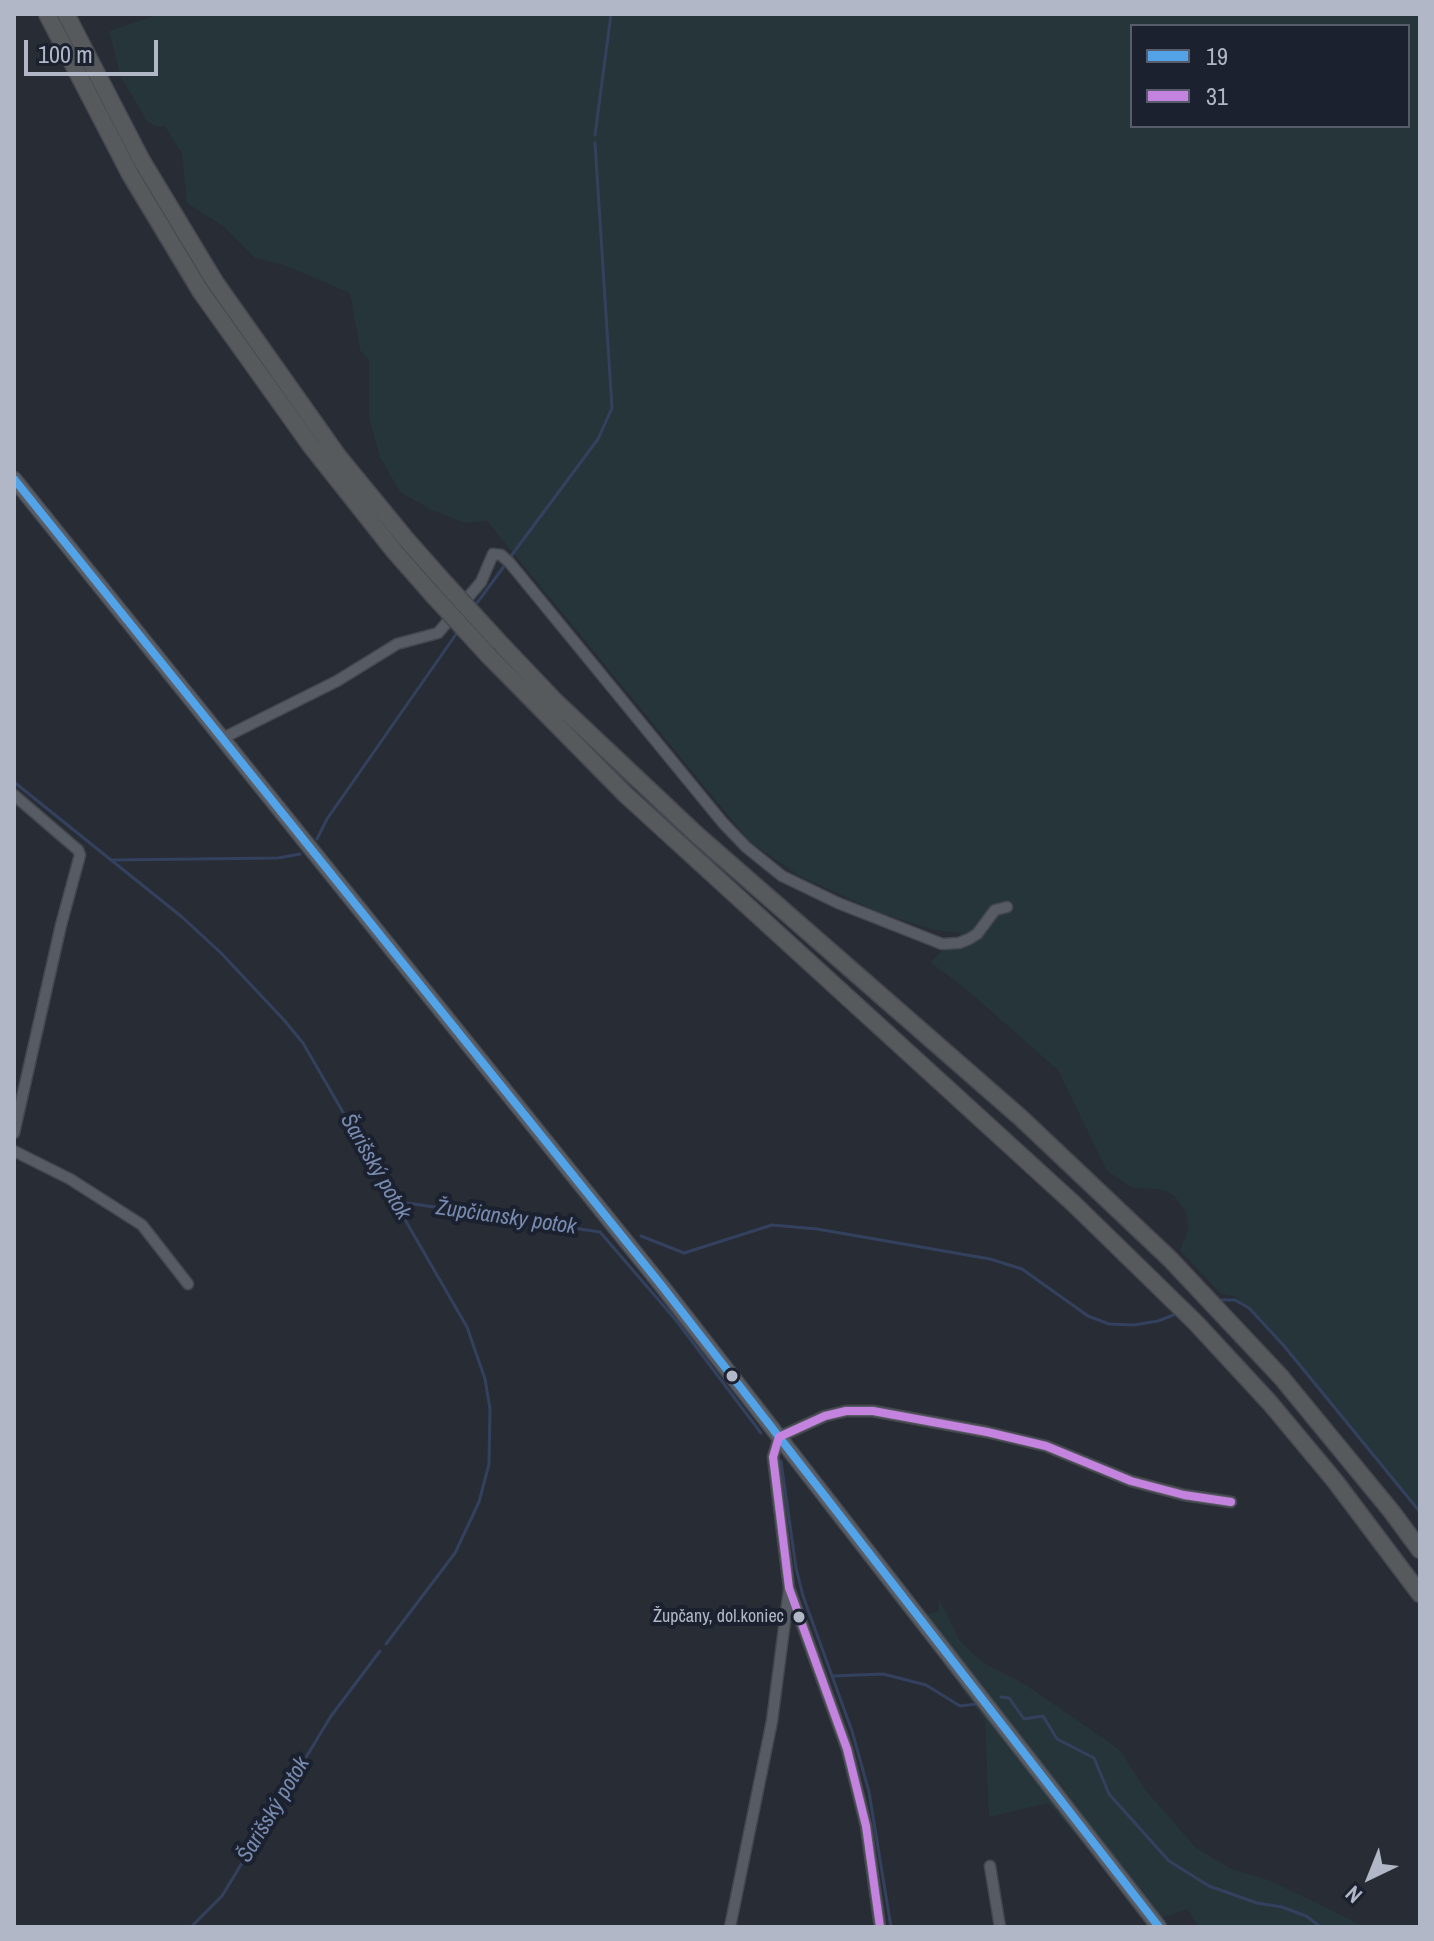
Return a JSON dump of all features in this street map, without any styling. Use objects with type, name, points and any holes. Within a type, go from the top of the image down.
[{"type":"highway","points":[[47,14],[130,174],[201,292],[311,446],[395,552],[498,641],[556,702],[705,842],[1009,1108],[1136,1227],[1281,1377],[1420,1550]]},
{"type":"highway","points":[[66,14],[142,161],[215,282],[338,456],[385,514],[489,656],[626,795],[1119,1246],[1270,1403],[1335,1481],[1420,1594]]},
{"type":"main road","points":[[14,479],[779,1437],[1159,1927]]},
{"type":"street","points":[[223,738],[337,681],[397,644],[438,633],[481,582],[493,554],[501,555],[723,823],[746,847],[782,876],[838,903],[942,944],[969,939],[977,934],[995,910],[1007,907]]},
{"type":"street","points":[[14,795],[80,855],[14,1133]]},
{"type":"street","points":[[14,1151],[70,1179],[142,1225],[188,1284]]},
{"type":"street","points":[[880,1927],[866,1826],[847,1749],[789,1588],[773,1457],[779,1437],[825,1416],[846,1411],[873,1411],[1046,1446],[1131,1481],[1184,1495],[1231,1502]]},
{"type":"street","points":[[730,1927],[772,1721],[789,1588]]},
{"type":"street","points":[[990,1866],[1000,1927]]},
{"type":"shaded area","points":[[159,14],[1420,14],[1420,1513],[1270,1332],[1235,1296],[1221,1294],[1180,1250],[1188,1230],[1186,1213],[1174,1195],[1160,1189],[1133,1188],[1107,1171],[1058,1070],[967,990],[930,962],[962,933],[934,930],[880,913],[800,876],[750,842],[487,521],[465,523],[432,510],[400,492],[380,457],[369,418],[369,360],[360,350],[350,293],[284,265],[255,258],[224,227],[187,203],[182,154],[165,126],[155,126],[147,121],[121,77],[109,31]]},
{"type":"shaded area","points":[[939,1599],[960,1641],[980,1661],[1023,1683],[1120,1750],[1144,1788],[1195,1847],[1231,1869],[1269,1880],[1365,1927],[1199,1927],[1187,1909],[1151,1922],[1048,1803],[989,1817],[985,1721],[916,1625],[924,1614],[939,1612]]},
{"type":"waterway","points":[[595,135],[611,14]]},
{"type":"waterway","points":[[511,556],[598,439],[612,408],[595,143]]},
{"type":"waterway","points":[[474,607],[505,565]]},
{"type":"waterway","points":[[317,839],[327,819],[459,630]]},
{"type":"waterway","name":"Šarišský potok","points":[[14,782],[182,917],[284,1020],[303,1043],[467,1327],[485,1379],[490,1409],[489,1464],[479,1502],[455,1553],[386,1644]]},
{"type":"waterway","points":[[113,860],[278,858],[300,854]]},
{"type":"waterway","name":"Župčiansky potok","points":[[394,1201],[600,1232],[675,1319],[761,1433]]},
{"type":"waterway","points":[[641,1236],[684,1253],[772,1225],[817,1229],[990,1259],[1022,1269],[1088,1316],[1109,1324],[1134,1325],[1176,1314]]},
{"type":"waterway","points":[[1217,1300],[1235,1300],[1249,1308],[1285,1347],[1420,1512]]},
{"type":"waterway","name":"Župčiansky potok","points":[[781,1461],[796,1568],[803,1596],[852,1731],[869,1792],[891,1927]]},
{"type":"waterway","name":"Šarišský potok","points":[[191,1927],[222,1896],[331,1716],[380,1651]]},
{"type":"waterway","points":[[833,1676],[883,1674],[926,1685],[960,1706],[977,1704]]},
{"type":"waterway","points":[[1001,1697],[1009,1698],[1024,1719],[1043,1716],[1057,1739],[1094,1758],[1109,1794],[1169,1861],[1209,1886],[1257,1903],[1282,1907],[1306,1916],[1321,1927]]},
{"type":"transit line","name":"19","points":[[14,479],[662,1286],[1159,1927]]},
{"type":"transit line","name":"31","points":[[880,1927],[866,1826],[847,1749],[789,1588],[773,1457],[779,1437],[825,1416],[846,1411],[873,1411],[1046,1446],[1131,1481],[1184,1495],[1231,1502]]},
{"type":"place","name":"Župčany, dol.koniec","points":[[799,1617]]}]
